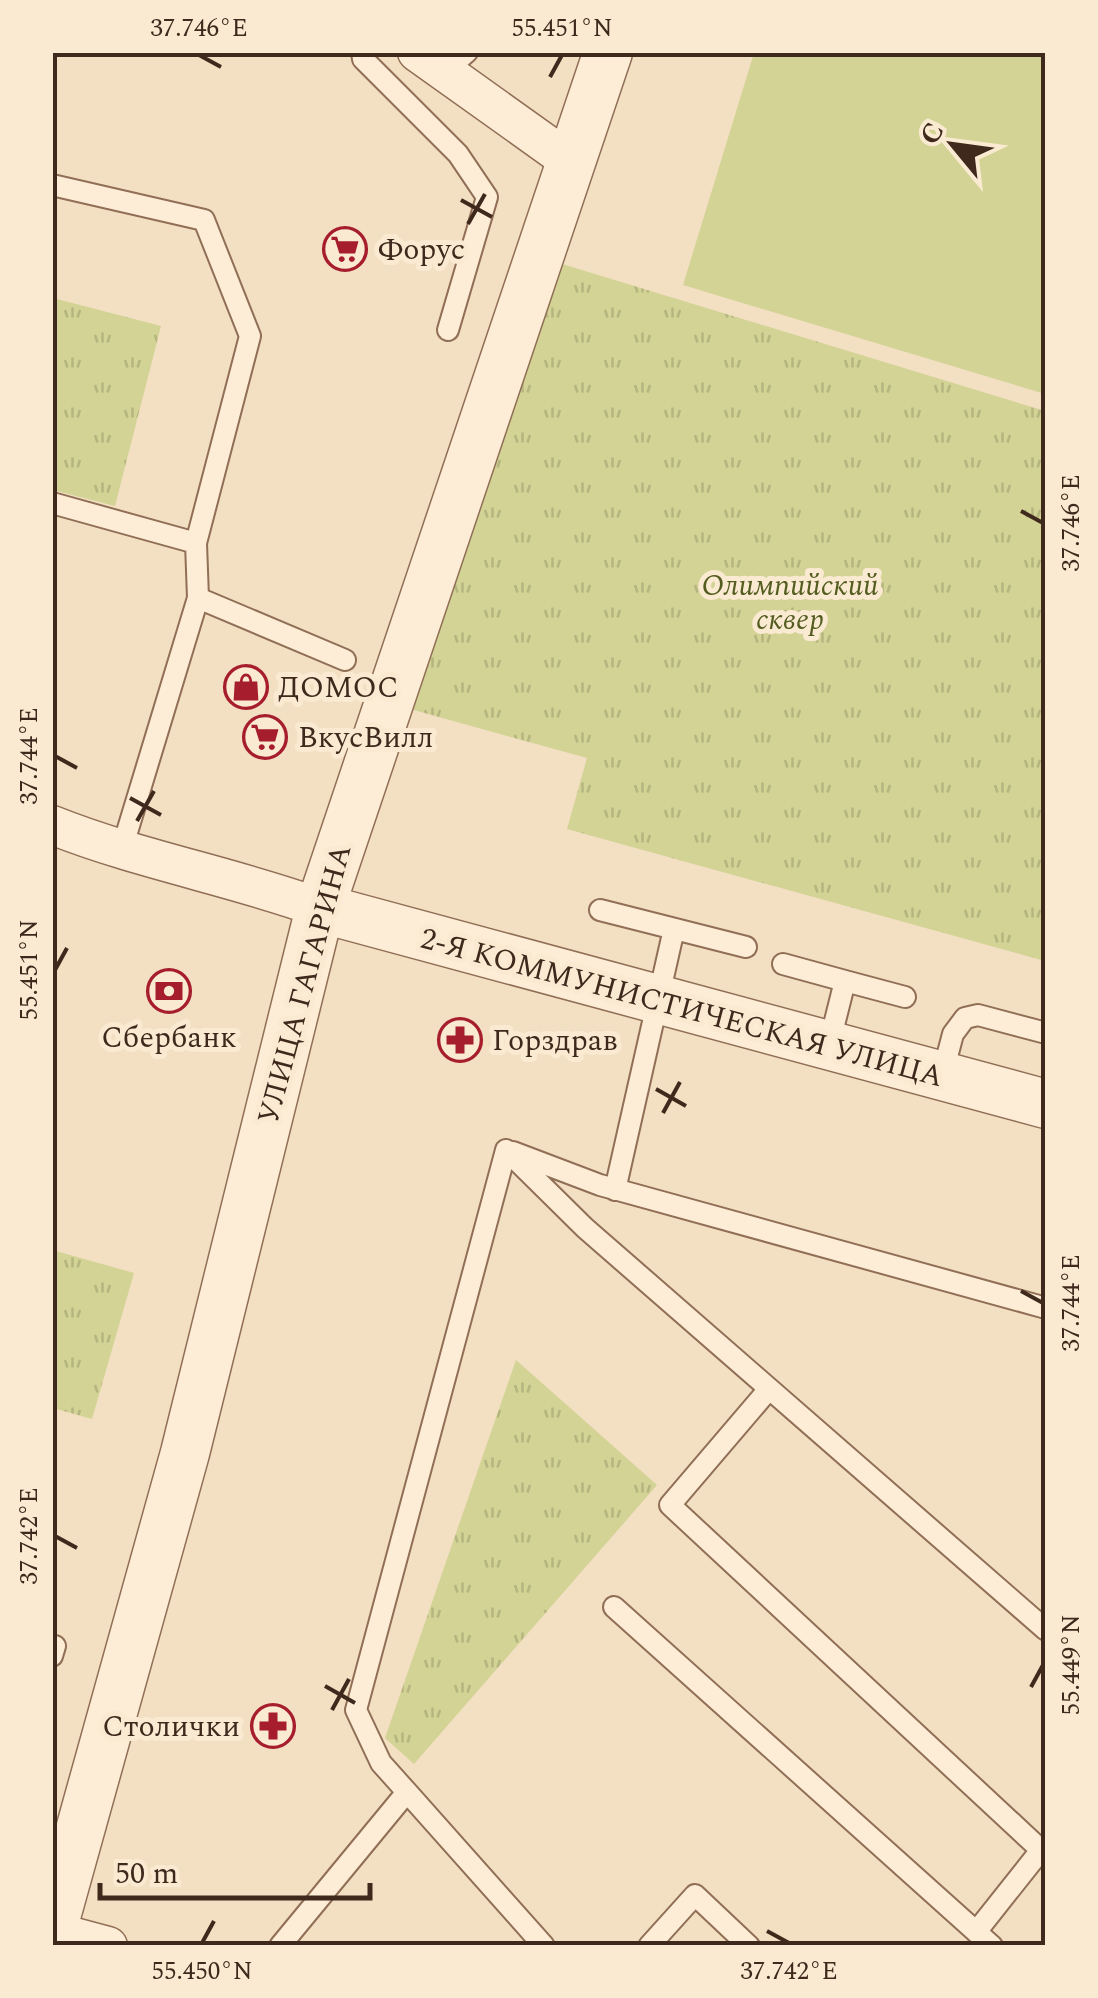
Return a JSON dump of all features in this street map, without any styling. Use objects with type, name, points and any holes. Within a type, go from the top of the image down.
[{"type":"street","name":"УЛИЦА ГАГАРИНА","points":[[52,1931],[186,1453],[320,908],[608,52]]},
{"type":"street","points":[[443,59],[571,162]]},
{"type":"street","points":[[52,825],[121,852],[262,888],[320,908]]},
{"type":"street","name":"2-Я КОММУНИСТИЧЕСКАЯ УЛИЦА","points":[[320,908],[1046,1104]]},
{"type":"street","points":[[52,1931],[108,1946]]},
{"type":"lane","points":[[362,52],[363,59],[458,154],[487,197],[448,330]]},
{"type":"lane","points":[[52,185],[204,220],[250,336],[196,542],[198,598],[141,799],[121,852]]},
{"type":"lane","points":[[52,503],[196,542]]},
{"type":"lane","points":[[198,598],[345,660]]},
{"type":"lane","points":[[600,910],[746,948]]},
{"type":"lane","points":[[615,1190],[674,929]]},
{"type":"lane","points":[[783,964],[905,997]]},
{"type":"lane","points":[[828,1047],[845,981]]},
{"type":"lane","points":[[942,1076],[953,1034],[965,1018],[978,1015],[1046,1033]]},
{"type":"lane","points":[[506,1150],[615,1190],[1046,1308]]},
{"type":"lane","points":[[506,1150],[584,1228],[1046,1630]]},
{"type":"lane","points":[[506,1150],[356,1710],[382,1764],[544,1946]]},
{"type":"lane","points":[[614,1607],[984,1939],[1041,1850],[670,1505],[768,1388]]},
{"type":"lane","points":[[280,1946],[407,1792]]},
{"type":"lane","points":[[648,1946],[694,1895],[749,1946]]},
{"type":"green space","points":[[754,53],[1045,53],[1045,394],[683,285]]},
{"type":"green space","name":"Олимпийский сквер","points":[[539,257],[1045,411],[1045,961],[567,829],[587,758],[410,709]]},
{"type":"green space","points":[[53,298],[161,326],[115,506],[53,490]]},
{"type":"green space","points":[[52,1250],[134,1273],[92,1419],[53,1408]]},
{"type":"green space","points":[[516,1360],[657,1485],[414,1764],[385,1738]]},
{"type":"place","name":"Форус","points":[[345,249]]},
{"type":"place","name":"ДОМОС","points":[[246,687]]},
{"type":"place","name":"ВкусВилл","points":[[265,737]]},
{"type":"place","name":"Сбербанк","points":[[169,991]]},
{"type":"place","name":"Горздрав","points":[[460,1040]]},
{"type":"place","name":"Столички","points":[[273,1726]]}]
